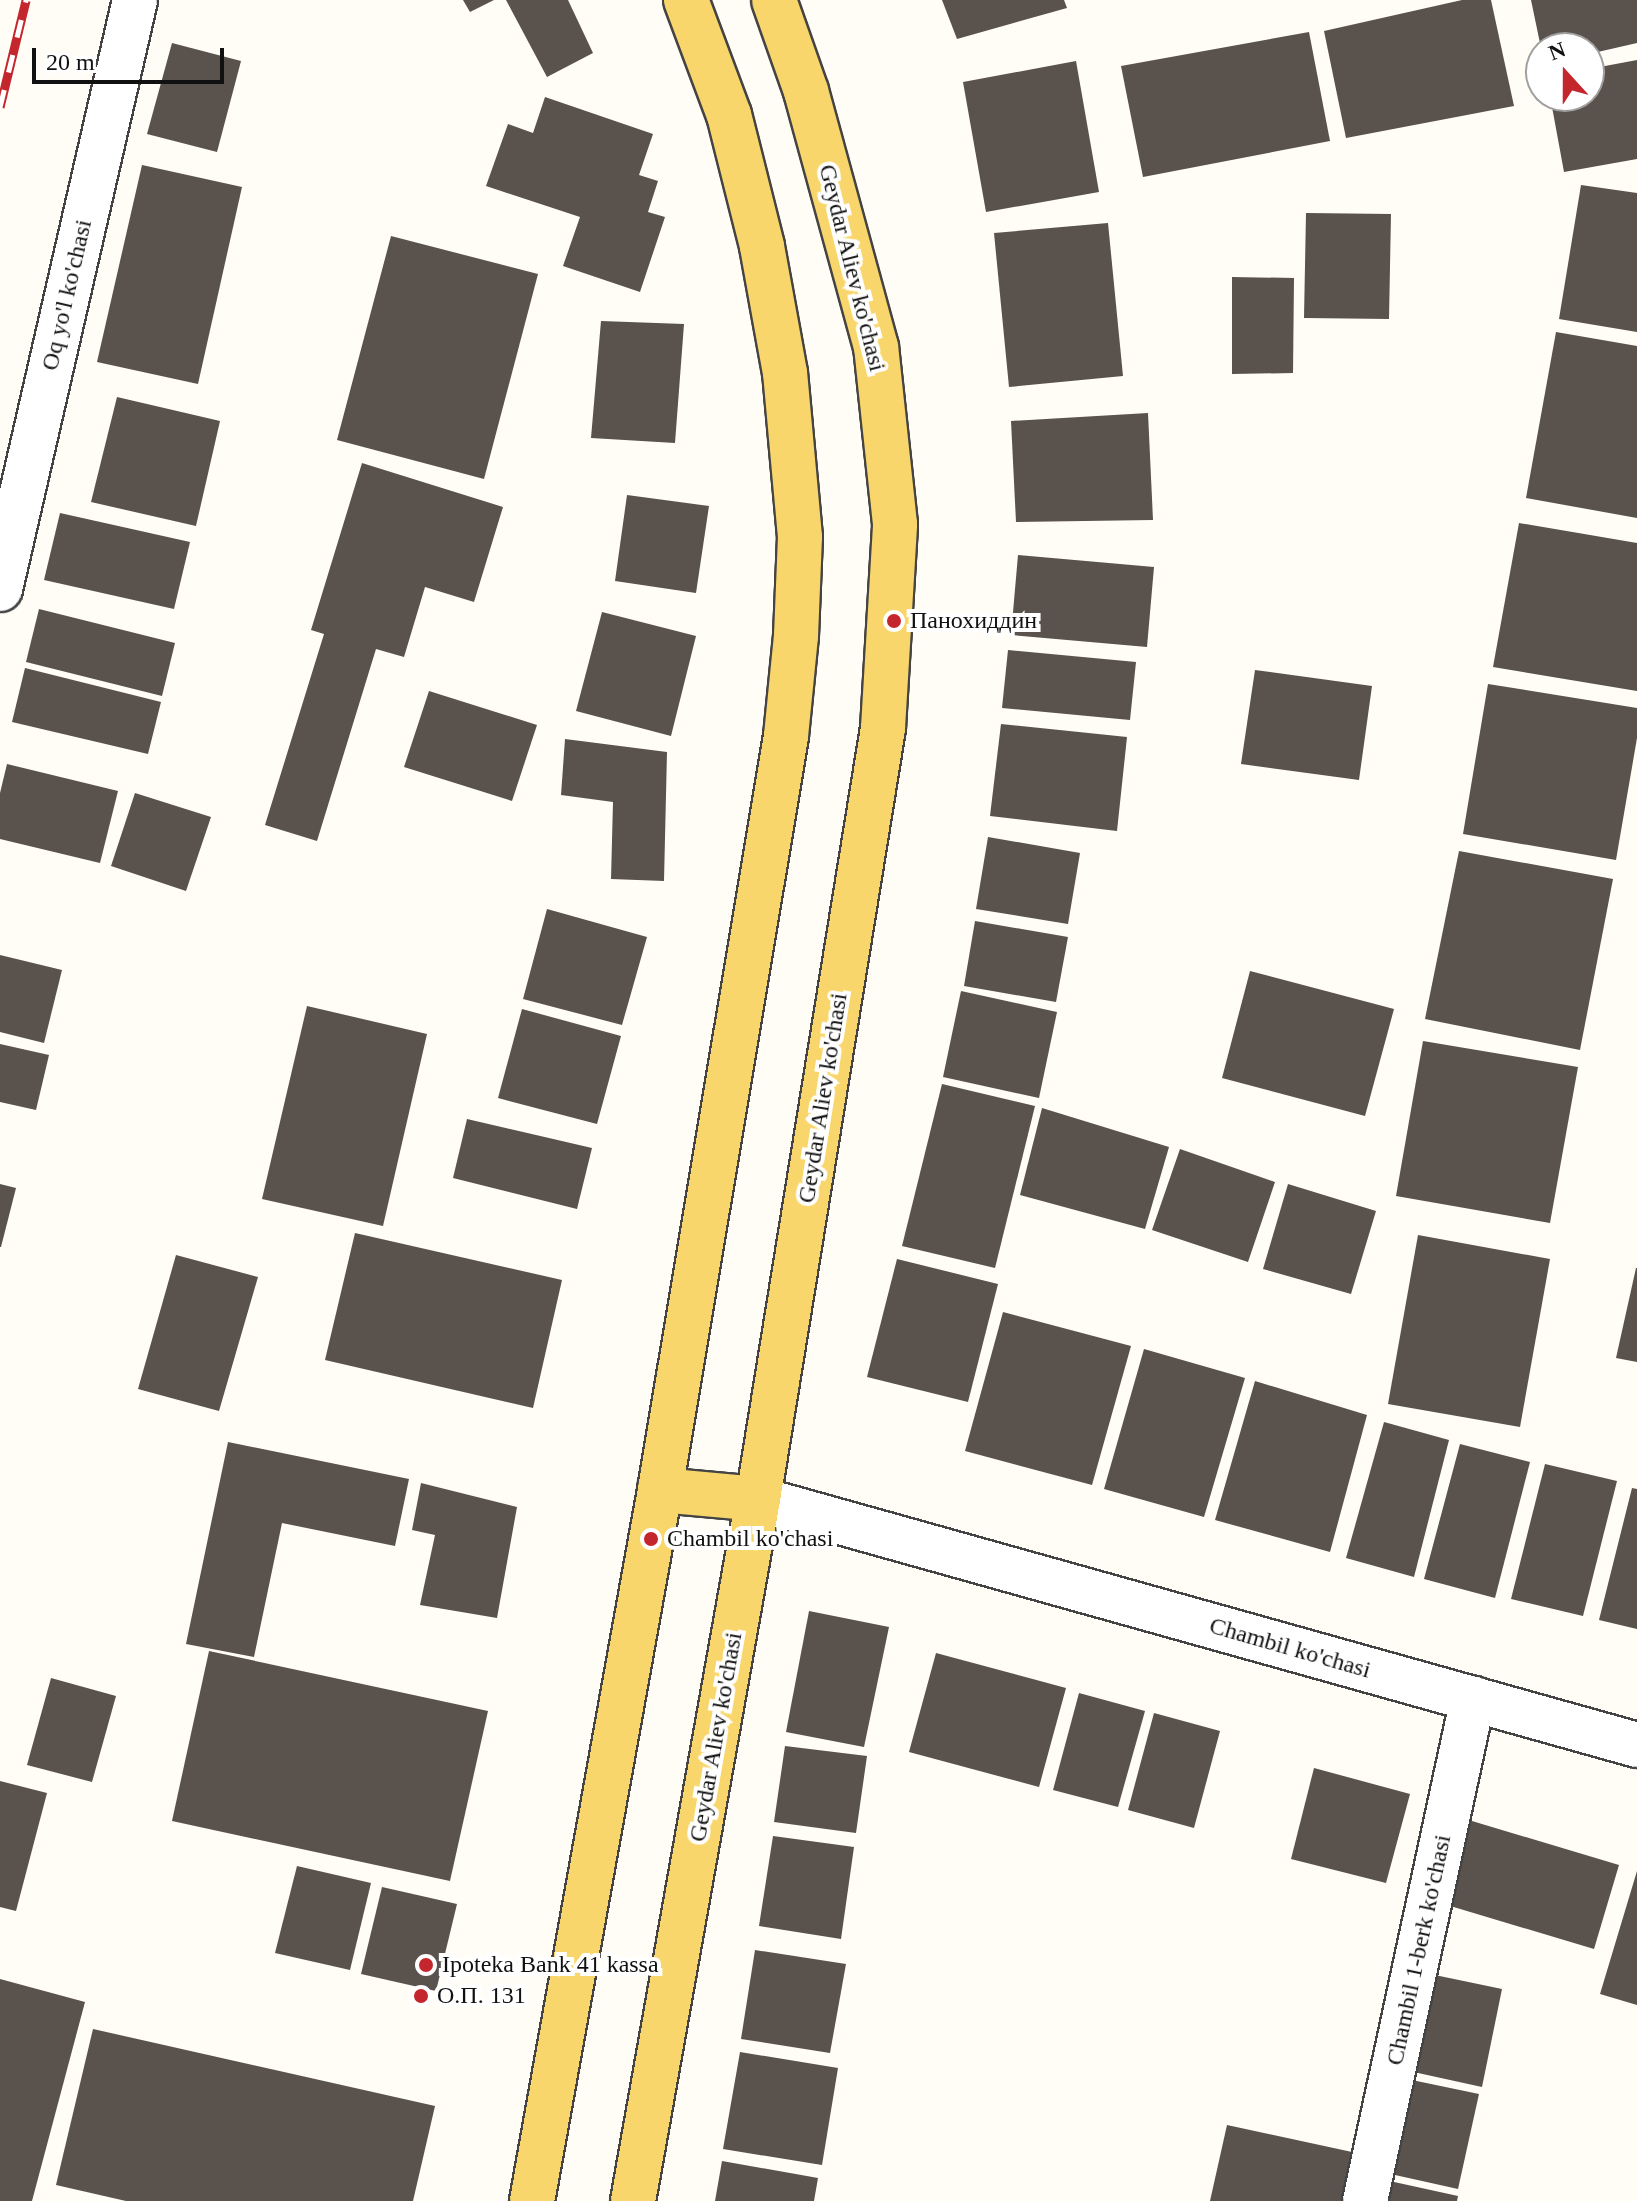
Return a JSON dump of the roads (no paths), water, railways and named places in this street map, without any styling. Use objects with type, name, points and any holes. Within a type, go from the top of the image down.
[{"type":"main road","points":[[532,2201],[660,1490],[786,736],[800,537],[785,373],[762,246],[729,115],[686,0]]},
{"type":"main road","name":"Geydar Aliev ko'chasi","points":[[633,2201],[758,1499],[883,728],[895,524],[876,347],[806,91],[774,0]]},
{"type":"main road","points":[[660,1490],[758,1499]]},
{"type":"street","name":"Oq yo'l ko'chasi","points":[[0,589],[135,0]]},
{"type":"street","name":"Chambil ko'chasi","points":[[758,1499],[1637,1745]]},
{"type":"street","name":"Chambil 1-berk ko'chasi","points":[[1365,2201],[1473,1698]]},
{"type":"railway","points":[[0,107],[26,0]]},
{"type":"place","name":"Панохиддин","points":[[894,621]]},
{"type":"place","name":"Chambil ko'chasi","points":[[651,1539]]},
{"type":"place","name":"Ipoteka Bank 41 kassa","points":[[426,1965]]},
{"type":"place","name":"О.П. 131","points":[[421,1996]]}]
